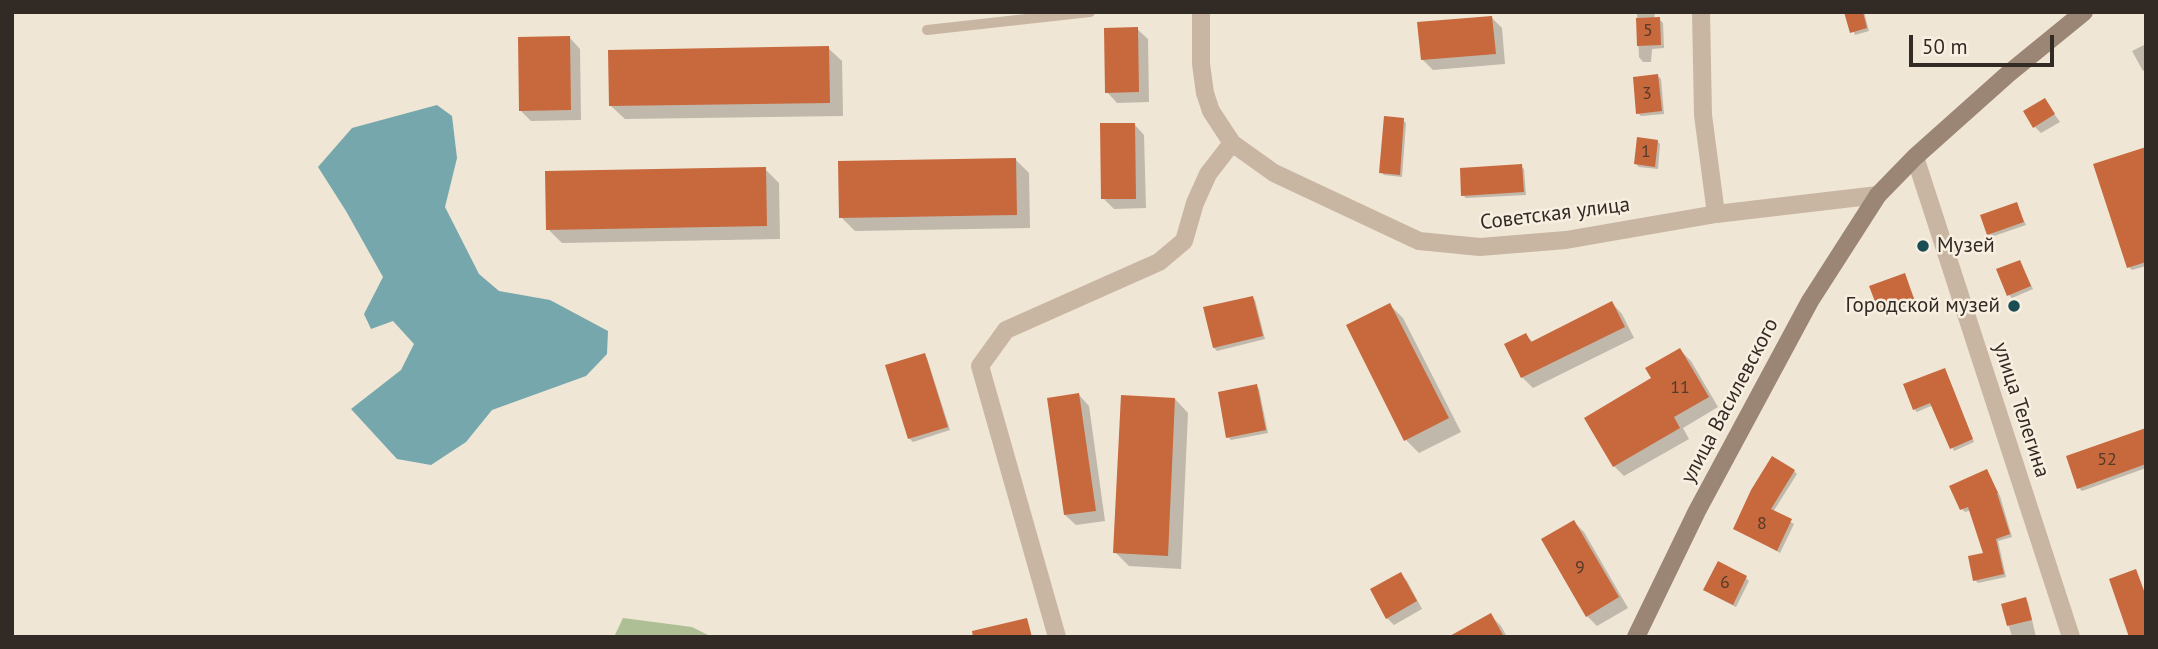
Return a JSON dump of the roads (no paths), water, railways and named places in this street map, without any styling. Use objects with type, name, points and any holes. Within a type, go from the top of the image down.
[{"type":"main road","name":"улица Василевского","points":[[1636,637],[1697,511],[1810,301],[1878,195],[1914,157],[2007,74],[2084,12]]},
{"type":"street","name":"Советская улица","points":[[1201,12],[1201,64],[1205,93],[1210,111],[1232,143],[1273,173],[1419,241],[1479,247],[1566,240],[1716,214],[1878,195]]},
{"type":"street","points":[[1701,12],[1703,115],[1716,214]]},
{"type":"street","points":[[1057,637],[980,366],[1006,330],[1160,262],[1184,241],[1195,203],[1208,174],[1232,143]]},
{"type":"street","name":"улица Телегина","points":[[1914,157],[2071,637]]},
{"type":"lane","points":[[927,30],[1090,12]]},
{"type":"water","points":[[437,105],[452,116],[457,158],[445,207],[479,274],[499,291],[550,300],[608,331],[607,354],[586,376],[492,410],[466,442],[431,465],[397,459],[351,409],[401,370],[414,344],[393,321],[371,329],[364,314],[383,277],[318,167],[352,128]]},
{"type":"place","name":"Музей","points":[[1923,246]]},
{"type":"place","name":"Городской музей","points":[[2014,306]]}]
